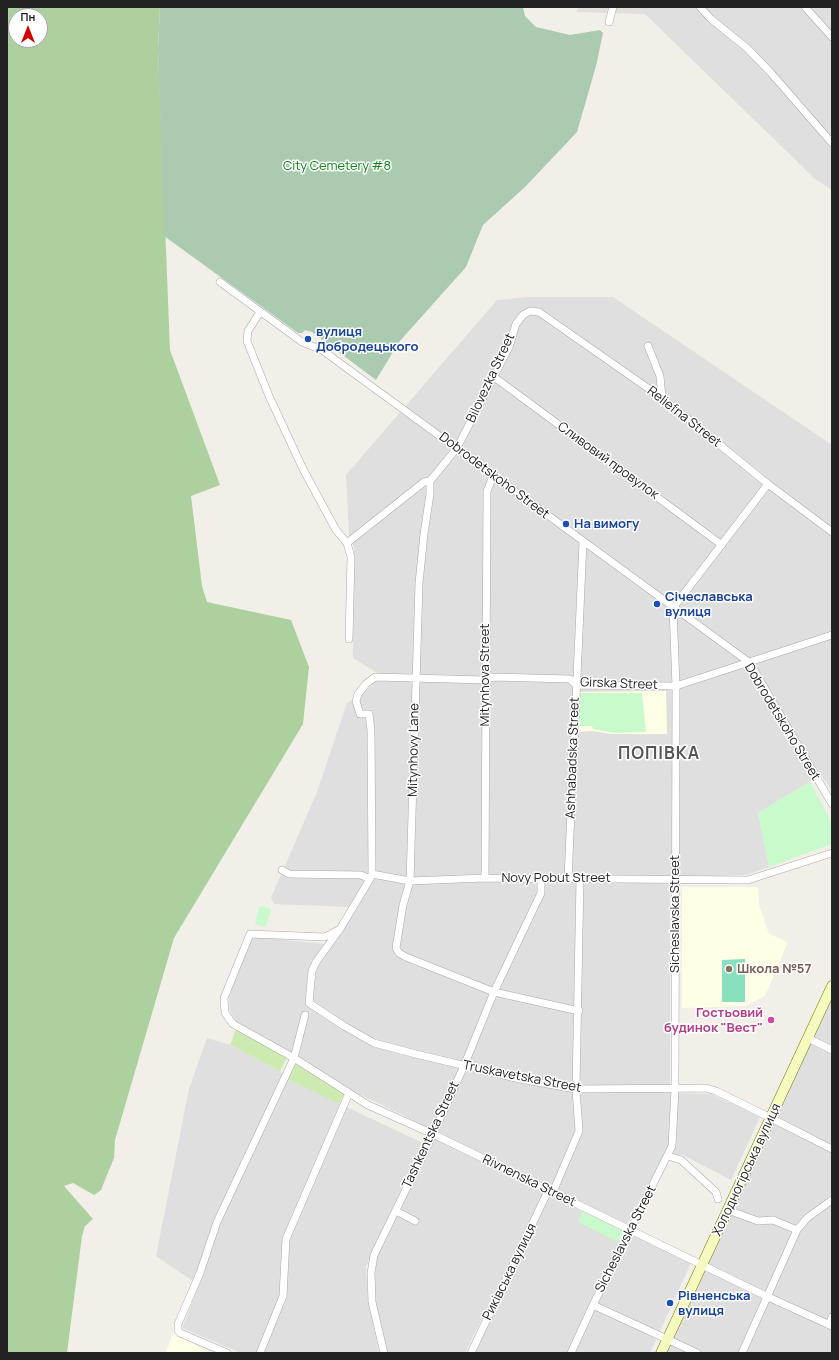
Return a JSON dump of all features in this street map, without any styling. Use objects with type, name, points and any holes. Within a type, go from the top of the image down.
[{"type":"main road","name":"Холодногірська вулиця","points":[[661,1353],[772,1118],[832,986]]},
{"type":"street","points":[[609,22],[613,7]]},
{"type":"street","points":[[700,7],[711,19],[747,48],[832,143]]},
{"type":"street","points":[[805,7],[832,37]]},
{"type":"street","name":"Dobrodetskoho Street","points":[[220,282],[302,342],[322,350],[494,474],[583,542],[750,663],[832,804]]},
{"type":"street","name":"Bilovezka Street","points":[[430,481],[457,448],[509,347],[516,324],[523,315],[530,311]]},
{"type":"street","name":"Reliefna Street","points":[[530,311],[539,312],[547,317],[662,398],[768,484],[832,532]]},
{"type":"street","points":[[260,312],[248,331],[247,341],[269,396],[303,469],[336,530],[347,544],[351,557],[349,639]]},
{"type":"street","points":[[648,346],[660,376],[662,398]]},
{"type":"street","name":"Сливовий провулок","points":[[494,377],[722,545]]},
{"type":"street","name":"Mitynhova Street","points":[[485,878],[486,490],[494,474]]},
{"type":"street","points":[[347,544],[424,482],[430,481]]},
{"type":"street","name":"Mitynhovy Lane","points":[[430,481],[430,500],[424,534],[420,576],[415,679],[410,881],[403,906],[396,948],[399,953],[494,992]]},
{"type":"street","points":[[673,608],[768,484]]},
{"type":"street","name":"Ashhabadska Street","points":[[568,879],[583,542]]},
{"type":"street","name":"Sicheslavska Street","points":[[571,1353],[629,1230],[672,1146],[675,1089],[676,880],[676,686],[673,608]]},
{"type":"street","name":"Girska Street","points":[[371,877],[370,714],[360,714],[356,701],[358,694],[366,684],[376,678],[485,680],[492,677],[570,679],[576,685],[676,686],[832,635]]},
{"type":"street","name":"Novy Pobut Street","points":[[282,870],[289,874],[361,874],[371,877],[410,881],[485,878],[676,880],[756,878],[832,853]]},
{"type":"street","points":[[340,929],[371,877]]},
{"type":"street","name":"Tashkentska Street","points":[[384,1353],[372,1302],[371,1273],[374,1256],[433,1134],[464,1066],[494,992],[541,893],[541,879]]},
{"type":"street","points":[[551,1191],[579,1131],[576,1089],[579,1011],[580,879]]},
{"type":"street","name":"Truskavetska Street","points":[[340,929],[324,950],[312,971],[309,1003],[344,1026],[374,1042],[464,1066],[576,1089],[702,1088],[716,1091],[832,1149]]},
{"type":"street","name":"Rivnenska Street","points":[[340,929],[325,937],[250,934],[224,998],[225,1013],[233,1024],[294,1058],[368,1105],[433,1134],[766,1296],[830,1325]]},
{"type":"street","points":[[494,992],[579,1011]]},
{"type":"street","points":[[228,1353],[180,1333],[178,1328],[200,1273],[217,1222],[294,1058],[305,1015]]},
{"type":"street","points":[[808,1038],[832,1050]]},
{"type":"street","points":[[260,1353],[283,1296],[286,1239],[349,1093]]},
{"type":"street","points":[[668,1156],[681,1160],[716,1192],[718,1199]]},
{"type":"street","name":"Риківська вулиця","points":[[471,1353],[551,1191]]},
{"type":"street","points":[[742,1353],[766,1296],[797,1230],[807,1218],[832,1200]]},
{"type":"street","points":[[728,1210],[758,1221],[773,1220],[797,1230]]},
{"type":"street","points":[[396,1211],[414,1220]]},
{"type":"street","points":[[593,1305],[697,1353]]},
{"type":"street","points":[[830,1325],[832,1317]]},
{"type":"shaded area","points":[[578,7],[832,7],[832,190],[814,178],[645,14],[576,12]]},
{"type":"shaded area","points":[[528,297],[613,297],[832,445],[832,791],[821,775],[758,813],[769,867],[746,875],[670,877],[670,1093],[711,1094],[760,1117],[731,1180],[685,1156],[666,1152],[627,1224],[355,1092],[236,1021],[230,1011],[229,997],[251,936],[333,945],[356,910],[348,907],[274,904],[271,898],[317,792],[347,703],[372,686],[379,674],[353,658],[354,548],[349,534],[346,475],[497,300]]},
{"type":"shaded area","points":[[666,691],[667,734],[612,734],[591,731],[575,732],[579,692]]},
{"type":"shaded area","name":"Школа №57","points":[[682,887],[758,887],[759,905],[769,934],[788,942],[765,996],[745,1006],[682,1008]]},
{"type":"shaded area","points":[[832,991],[832,1353],[665,1353]]},
{"type":"shaded area","points":[[207,1038],[230,1045],[280,1071],[287,1079],[423,1143],[366,1267],[368,1301],[379,1353],[241,1353],[182,1328],[199,1285],[156,1256],[189,1089]]},
{"type":"shaded area","points":[[433,1137],[545,1191],[465,1353],[386,1353],[374,1302],[373,1273],[376,1256]]},
{"type":"shaded area","points":[[550,1195],[583,1212],[578,1222],[626,1244],[631,1234],[691,1263],[650,1353],[474,1353]]},
{"type":"shaded area","points":[[173,1332],[209,1353],[166,1353]]},
{"type":"green space","points":[[7,7],[160,7],[158,49],[170,350],[220,485],[191,496],[202,586],[207,602],[291,620],[309,667],[303,724],[174,938],[115,1140],[114,1158],[101,1190],[94,1195],[73,1183],[64,1186],[93,1219],[85,1226],[82,1236],[67,1353],[7,1353]]},
{"type":"green space","name":"City Cemetery #8","points":[[160,7],[523,7],[525,16],[536,27],[570,35],[600,30],[603,33],[596,66],[577,132],[525,187],[483,225],[466,267],[399,342],[376,380],[312,332],[305,330],[302,333],[298,333],[164,236],[158,49]]},
{"type":"green space","points":[[581,693],[642,693],[646,732],[614,733],[593,729],[592,726],[579,726],[578,696]]},
{"type":"green space","points":[[810,782],[832,823],[832,844],[769,867],[758,813]]},
{"type":"green space","points":[[260,906],[271,909],[266,927],[255,924]]},
{"type":"green space","points":[[745,959],[745,1002],[722,1002],[722,960]]},
{"type":"green space","points":[[236,1029],[287,1058],[280,1071],[230,1045]]},
{"type":"green space","points":[[295,1062],[345,1093],[339,1104],[287,1079]]},
{"type":"green space","points":[[584,1210],[624,1229],[618,1242],[578,1222]]},
{"type":"place","name":"вулиця Добродецького","points":[[308,339]]},
{"type":"place","name":"На вимогу","points":[[566,524]]},
{"type":"place","name":"Січеславська вулиця","points":[[657,604]]},
{"type":"place","name":"Школа №57","points":[[729,969]]},
{"type":"place","name":"Гостьовий будинок \"Вест\"","points":[[771,1020]]},
{"type":"place","name":"Рівненська вулиця","points":[[670,1303]]},
{"type":"district","name":"ПОПІВКА","points":[[659,754]]}]
